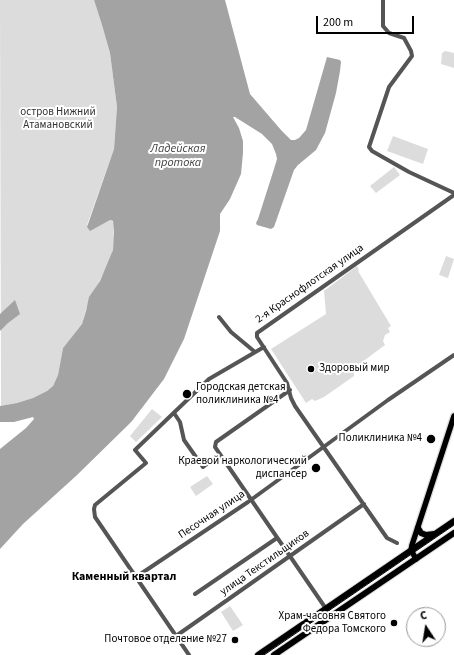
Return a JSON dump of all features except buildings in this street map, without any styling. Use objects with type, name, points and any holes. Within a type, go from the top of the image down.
[{"type":"highway","points":[[258,655],[454,522]]},
{"type":"highway","points":[[418,528],[421,533],[426,535],[436,534]]},
{"type":"highway","points":[[274,655],[454,533]]},
{"type":"main road","points":[[416,559],[411,550],[454,416]]},
{"type":"street","points":[[383,0],[383,26],[389,32],[404,38],[412,56],[389,87],[369,147],[372,151],[409,172],[454,194]]},
{"type":"street","name":"2-я Краснофлотская улица","points":[[264,346],[256,334],[258,331],[454,194]]},
{"type":"street","points":[[219,317],[231,332],[255,352]]},
{"type":"street","points":[[189,655],[95,517],[95,504],[146,463],[135,450],[208,379],[264,346],[287,383],[292,401],[323,447],[388,538],[397,543]]},
{"type":"street","name":"Песочная улица","points":[[136,577],[252,499],[323,447],[454,356]]},
{"type":"street","points":[[290,390],[216,442],[215,447],[331,616]]},
{"type":"street","points":[[174,413],[180,422],[184,440],[203,467],[220,454]]},
{"type":"street","name":"улица Текстильщиков","points":[[176,636],[364,504]]},
{"type":"street","points":[[195,594],[278,538]]},
{"type":"green space","name":"остров Нижний Атамановский","points":[[0,0],[94,0],[110,53],[117,107],[114,149],[87,225],[110,220],[113,222],[114,239],[111,258],[87,306],[82,324],[63,348],[58,375],[53,386],[47,391],[33,398],[1,406]]},
{"type":"green space","points":[[445,51],[454,53],[454,68],[441,64],[442,53]]},
{"type":"green space","points":[[393,136],[428,149],[423,164],[387,151]]},
{"type":"green space","points":[[394,167],[400,175],[376,193],[370,186]]},
{"type":"green space","points":[[446,256],[454,259],[448,278],[439,275]]},
{"type":"green space","points":[[357,266],[358,271],[391,326],[388,328],[390,332],[385,335],[383,341],[385,345],[354,368],[354,376],[324,397],[315,401],[312,399],[306,403],[271,349],[326,314],[324,291]]},
{"type":"green space","points":[[152,409],[162,417],[136,442],[130,436]]},
{"type":"green space","points":[[207,476],[213,484],[196,496],[190,487]]},
{"type":"green space","points":[[230,606],[243,625],[233,631],[221,612]]},
{"type":"water","name":"Ладейская протока","points":[[94,0],[225,0],[250,94],[291,140],[299,138],[306,130],[327,57],[340,60],[340,71],[336,93],[325,133],[316,150],[294,170],[274,227],[271,229],[257,225],[256,223],[277,159],[276,154],[272,144],[262,134],[233,117],[239,128],[243,141],[241,174],[230,199],[220,214],[220,231],[184,339],[164,379],[132,421],[76,476],[23,524],[0,549],[0,449],[26,428],[34,419],[33,417],[14,422],[0,422],[0,406],[33,398],[47,391],[53,386],[58,375],[63,348],[82,324],[89,297],[100,281],[113,250],[113,221],[110,220],[90,231],[87,227],[114,149],[117,107],[110,53]]},
{"type":"water","points":[[15,300],[20,314],[0,331],[0,314]]},
{"type":"tram line","points":[[264,655],[454,525]]},
{"type":"place","name":"Здоровый мир","points":[[311,369]]},
{"type":"place","name":"Городская детская поликлиника №4","points":[[187,394]]},
{"type":"place","name":"Поликлиника №4","points":[[431,439]]},
{"type":"place","name":"Краевой наркологический диспансер","points":[[316,468]]},
{"type":"place","name":"Храм-часовня Святого Федора Томского","points":[[394,623]]},
{"type":"place","name":"Почтовое отделение №27","points":[[235,640]]},
{"type":"district","name":"Каменный квартал","points":[[124,577]]}]
